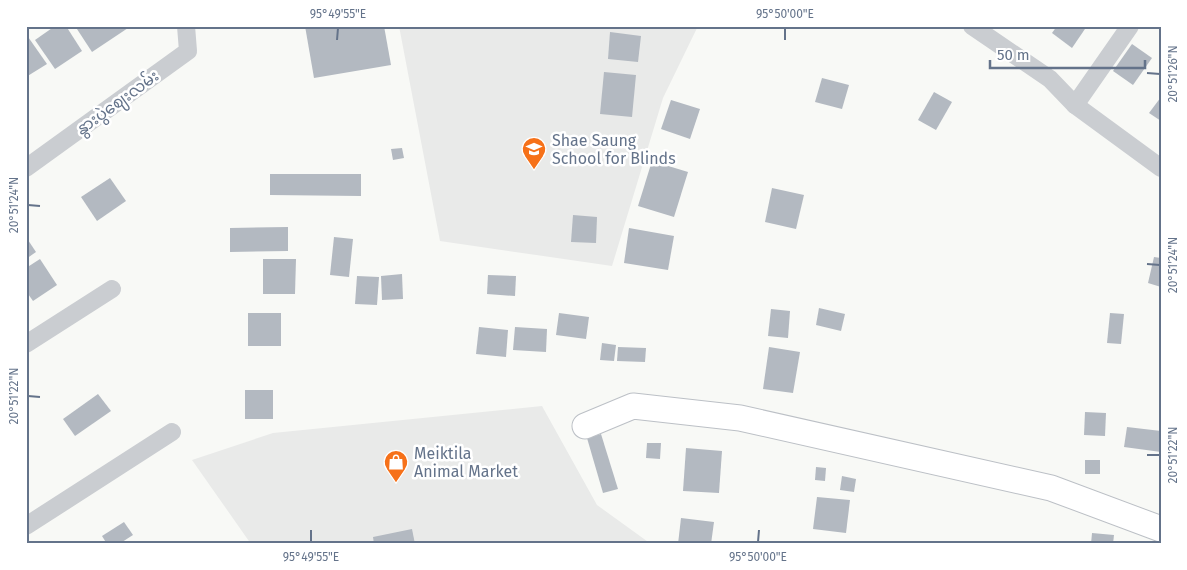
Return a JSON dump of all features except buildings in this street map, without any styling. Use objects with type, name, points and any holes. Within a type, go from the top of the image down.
[{"type":"street","name":"နွားပွဲဈေးလမ်း","points":[[26,168],[188,51],[186,26]]},
{"type":"street","points":[[972,26],[1050,79],[1075,105],[1161,168]]},
{"type":"street","points":[[1075,105],[1130,26]]},
{"type":"street","points":[[26,344],[112,289]]},
{"type":"street","points":[[586,426],[633,406],[740,418],[1051,488],[1161,529]]},
{"type":"street","points":[[26,526],[172,432]]},
{"type":"shaded area","name":"Shae Saung School for Blinds","points":[[399,26],[698,26],[663,98],[612,266],[440,241]]},
{"type":"shaded area","name":"Meiktila Animal Market","points":[[542,406],[597,505],[651,544],[251,544],[192,460],[273,433]]},
{"type":"place","name":"Shae Saung School for Blinds","points":[[534,170]]},
{"type":"place","name":"Meiktila Animal Market","points":[[396,483]]}]
